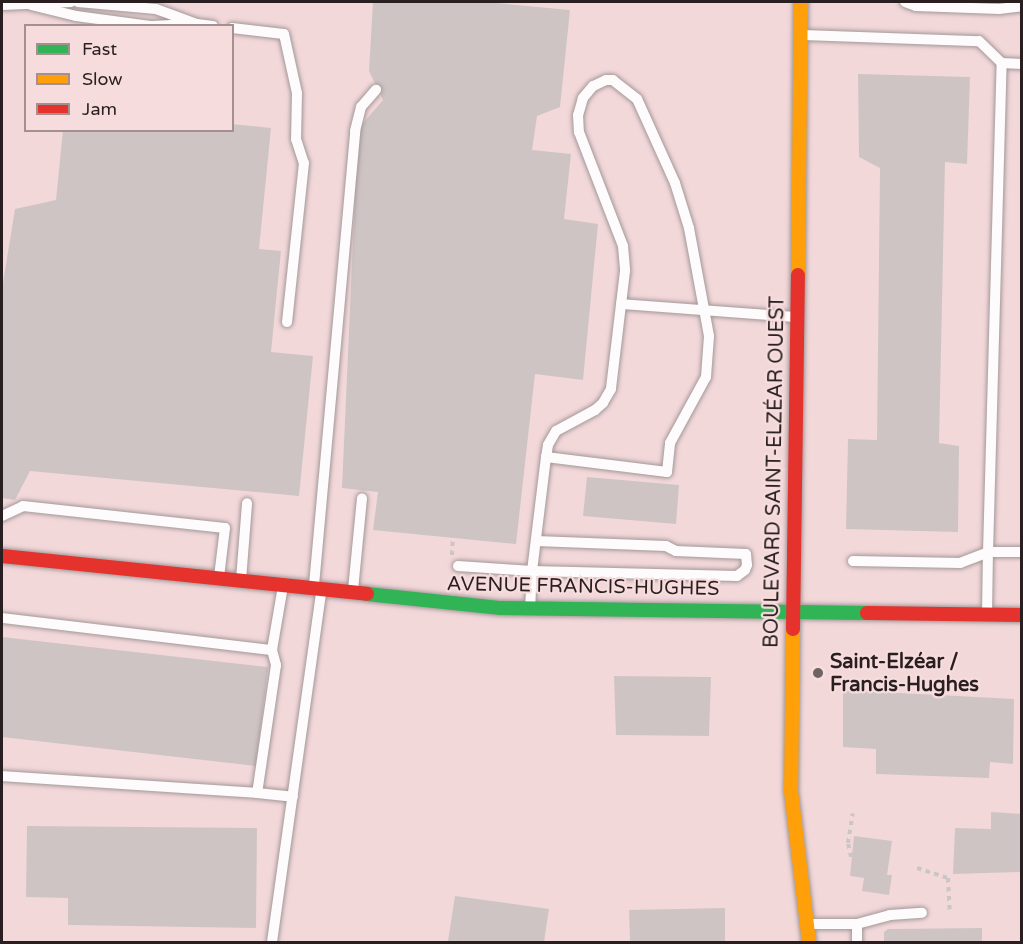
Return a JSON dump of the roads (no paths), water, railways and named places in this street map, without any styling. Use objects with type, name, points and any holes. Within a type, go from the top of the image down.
[{"type":"street","name":"BOULEVARD SAINT-ELZÉAR OUEST","points":[[801,2],[791,791],[795,841],[809,942]]},
{"type":"street","name":"AVENUE FRANCIS-HUGHES","points":[[2,556],[453,605],[1022,615]]},
{"type":"lane","points":[[2,5],[71,2]]},
{"type":"lane","points":[[78,2],[156,9],[197,24]]},
{"type":"lane","points":[[905,2],[916,6],[999,9],[1022,6]]},
{"type":"lane","points":[[31,4],[76,16],[137,24]]},
{"type":"lane","points":[[234,28],[284,34],[297,93],[296,140],[304,163],[287,322]]},
{"type":"lane","points":[[800,35],[979,41],[1002,63],[1022,64]]},
{"type":"lane","points":[[987,615],[1002,63]]},
{"type":"lane","points":[[530,608],[532,571],[546,457],[548,445],[556,431],[595,410],[609,395],[625,271],[623,246],[579,132],[578,115],[583,98],[593,86],[606,80],[620,84],[637,99],[656,136],[675,183],[689,228],[709,336],[706,377],[670,443],[668,472],[546,457]]},
{"type":"lane","points":[[272,942],[293,797],[317,589],[355,131],[361,107],[376,90]]},
{"type":"lane","points":[[621,304],[704,312],[796,317]]},
{"type":"lane","points":[[352,593],[362,498]]},
{"type":"lane","points":[[241,581],[247,503]]},
{"type":"lane","points":[[2,516],[23,506],[225,528],[218,579]]},
{"type":"lane","points":[[458,566],[532,571],[737,576],[747,565],[746,555],[676,551],[666,546],[536,542]]},
{"type":"lane","points":[[222,551],[243,553]]},
{"type":"lane","points":[[853,561],[960,563],[988,552],[1022,552]]},
{"type":"lane","points":[[257,793],[276,665],[272,650],[283,585]]},
{"type":"lane","points":[[2,618],[272,650]]},
{"type":"lane","points":[[2,776],[293,797]]},
{"type":"lane","points":[[806,924],[857,924],[890,915],[922,913]]},
{"type":"lane","points":[[857,924],[857,942]]},
{"type":"place","name":"Saint-Elzéar / Francis-Hughes","points":[[818,673]]}]
